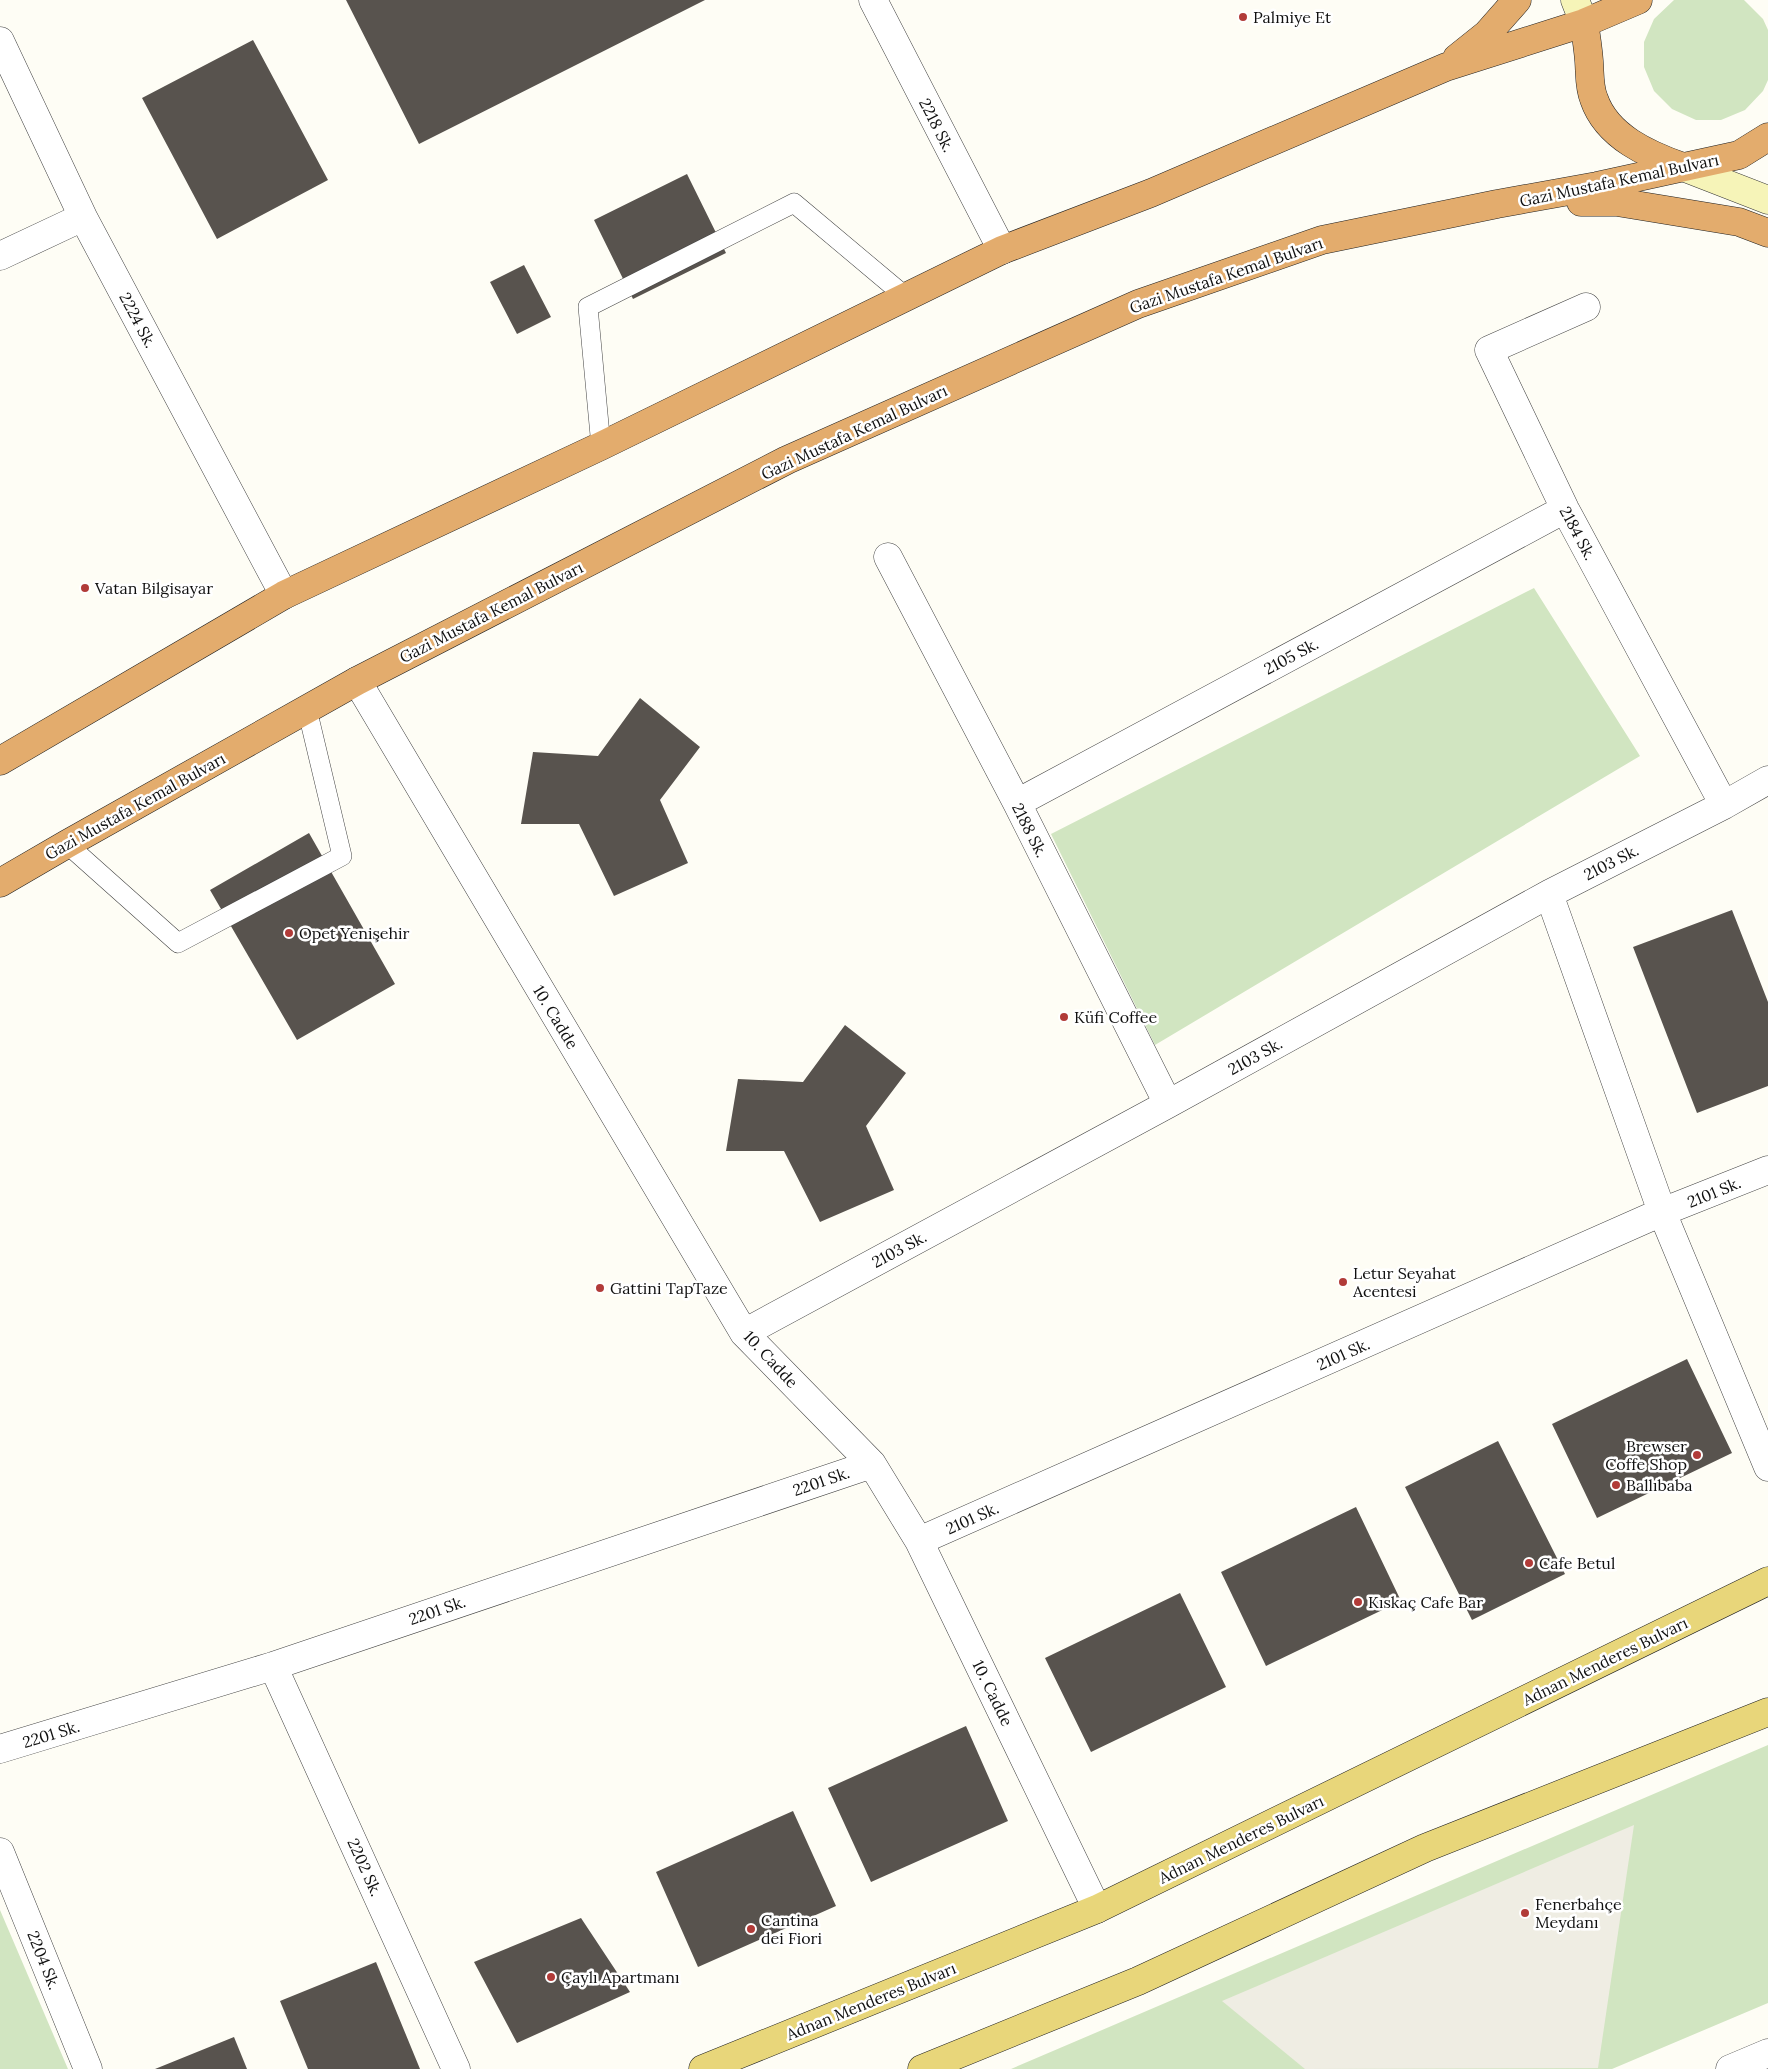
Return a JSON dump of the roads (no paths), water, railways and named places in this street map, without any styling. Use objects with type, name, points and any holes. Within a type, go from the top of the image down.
[{"type":"highway","points":[[1446,67],[1486,34],[1517,0]]},
{"type":"highway","points":[[0,761],[284,595],[601,446],[1002,250],[1150,193],[1579,11],[1638,0]]},
{"type":"highway","points":[[1579,11],[1594,100],[1604,118],[1618,133],[1636,146],[1654,157],[1683,167]]},
{"type":"highway","name":"Gazi Mustafa Kemal Bulvarı","points":[[0,884],[67,844],[357,681],[787,460],[1138,304],[1322,240],[1497,204],[1597,186],[1739,155],[1768,137]]},
{"type":"highway","points":[[1497,204],[1617,202],[1739,222],[1768,233]]},
{"type":"main road","points":[[1683,167],[1768,200]]},
{"type":"main road","name":"Adnan Menderes Bulvarı","points":[[703,2069],[1097,1910],[1768,1581]]},
{"type":"main road","points":[[922,2069],[1138,1981],[1425,1848],[1768,1712]]},
{"type":"street","name":"2218 Sk.","points":[[873,0],[1002,250]]},
{"type":"street","name":"2224 Sk.","points":[[0,41],[83,217],[284,595]]},
{"type":"street","points":[[0,256],[83,217]]},
{"type":"street","name":"2184 Sk.","points":[[1586,307],[1489,350],[1565,509],[1724,805]]},
{"type":"street","name":"2105 Sk.","points":[[1016,803],[1565,509]]},
{"type":"street","name":"2188 Sk.","points":[[888,557],[1016,803],[1168,1104]]},
{"type":"street","name":"10. Cadde","points":[[357,681],[744,1333],[872,1464],[919,1541],[1097,1910]]},
{"type":"street","name":"2103 Sk.","points":[[744,1333],[1168,1104],[1548,894],[1724,805],[1768,780]]},
{"type":"street","points":[[1548,894],[1662,1212],[1768,1467]]},
{"type":"street","name":"2101 Sk.","points":[[919,1541],[1662,1212],[1768,1170]]},
{"type":"street","name":"2201 Sk.","points":[[0,1749],[273,1666],[872,1464]]},
{"type":"street","name":"2202 Sk.","points":[[273,1666],[456,2069]]},
{"type":"street","name":"2204 Sk.","points":[[0,1852],[88,2069]]},
{"type":"street","points":[[1730,2069],[1768,2053]]},
{"type":"lane","points":[[601,446],[588,307],[794,203],[906,296]]},
{"type":"lane","points":[[67,844],[178,943],[342,856],[307,709]]},
{"type":"place","name":"Palmiye Et","points":[[1243,17]]},
{"type":"place","name":"Vatan Bilgisayar","points":[[85,588]]},
{"type":"place","name":"Opet Yenişehir","points":[[289,933]]},
{"type":"place","name":"Küfi Coffee","points":[[1064,1017]]},
{"type":"place","name":"Letur Seyahat Acentesi","points":[[1343,1282]]},
{"type":"place","name":"Gattini TapTaze","points":[[600,1288]]},
{"type":"place","name":"Brewser Coffe Shop","points":[[1697,1455]]},
{"type":"place","name":"Ballıbaba","points":[[1616,1485]]},
{"type":"place","name":"Cafe Betul","points":[[1529,1563]]},
{"type":"place","name":"Kıskaç Cafe Bar","points":[[1358,1602]]},
{"type":"place","name":"Fenerbahçe Meydanı","points":[[1525,1913]]},
{"type":"place","name":"Cantina dei Fiori","points":[[751,1929]]},
{"type":"place","name":"Çaylı Apartmanı","points":[[551,1977]]}]
